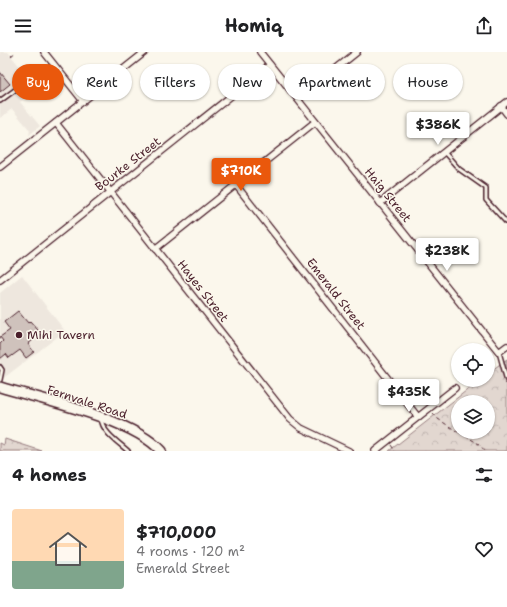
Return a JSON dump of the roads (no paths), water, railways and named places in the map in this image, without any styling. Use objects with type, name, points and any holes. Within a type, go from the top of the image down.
[{"type":"main road","name":"Fernvale Road","points":[[0,387],[101,417],[138,433],[161,451]]},
{"type":"street","points":[[44,52],[83,101]]},
{"type":"street","points":[[0,167],[145,52]]},
{"type":"street","name":"Haig Street","points":[[260,52],[269,64]]},
{"type":"street","points":[[342,64],[357,52]]},
{"type":"street","name":"Haig Street","points":[[276,72],[284,82]]},
{"type":"street","name":"Bourke Street","points":[[0,280],[226,100]]},
{"type":"street","name":"Haig Street","points":[[299,100],[499,352]]},
{"type":"street","points":[[380,203],[507,102]]},
{"type":"street","points":[[501,106],[507,114]]},
{"type":"street","points":[[155,249],[316,122]]},
{"type":"street","name":"Hayes Street","points":[[56,123],[294,422],[304,430],[349,451]]},
{"type":"street","name":"Emerald Street","points":[[236,185],[418,417]]},
{"type":"street","points":[[499,352],[507,346]]},
{"type":"street","points":[[375,451],[455,388]]},
{"type":"lane","points":[[0,101],[12,92]]},
{"type":"lane","points":[[444,152],[459,169],[486,188],[486,200],[506,222]]},
{"type":"lane","points":[[499,352],[507,380]]},
{"type":"lane","points":[[0,367],[2,370],[0,380]]},
{"type":"lane","points":[[101,417],[101,424],[128,451]]},
{"type":"place","name":"Mihi Tavern","points":[[19,335]]}]
